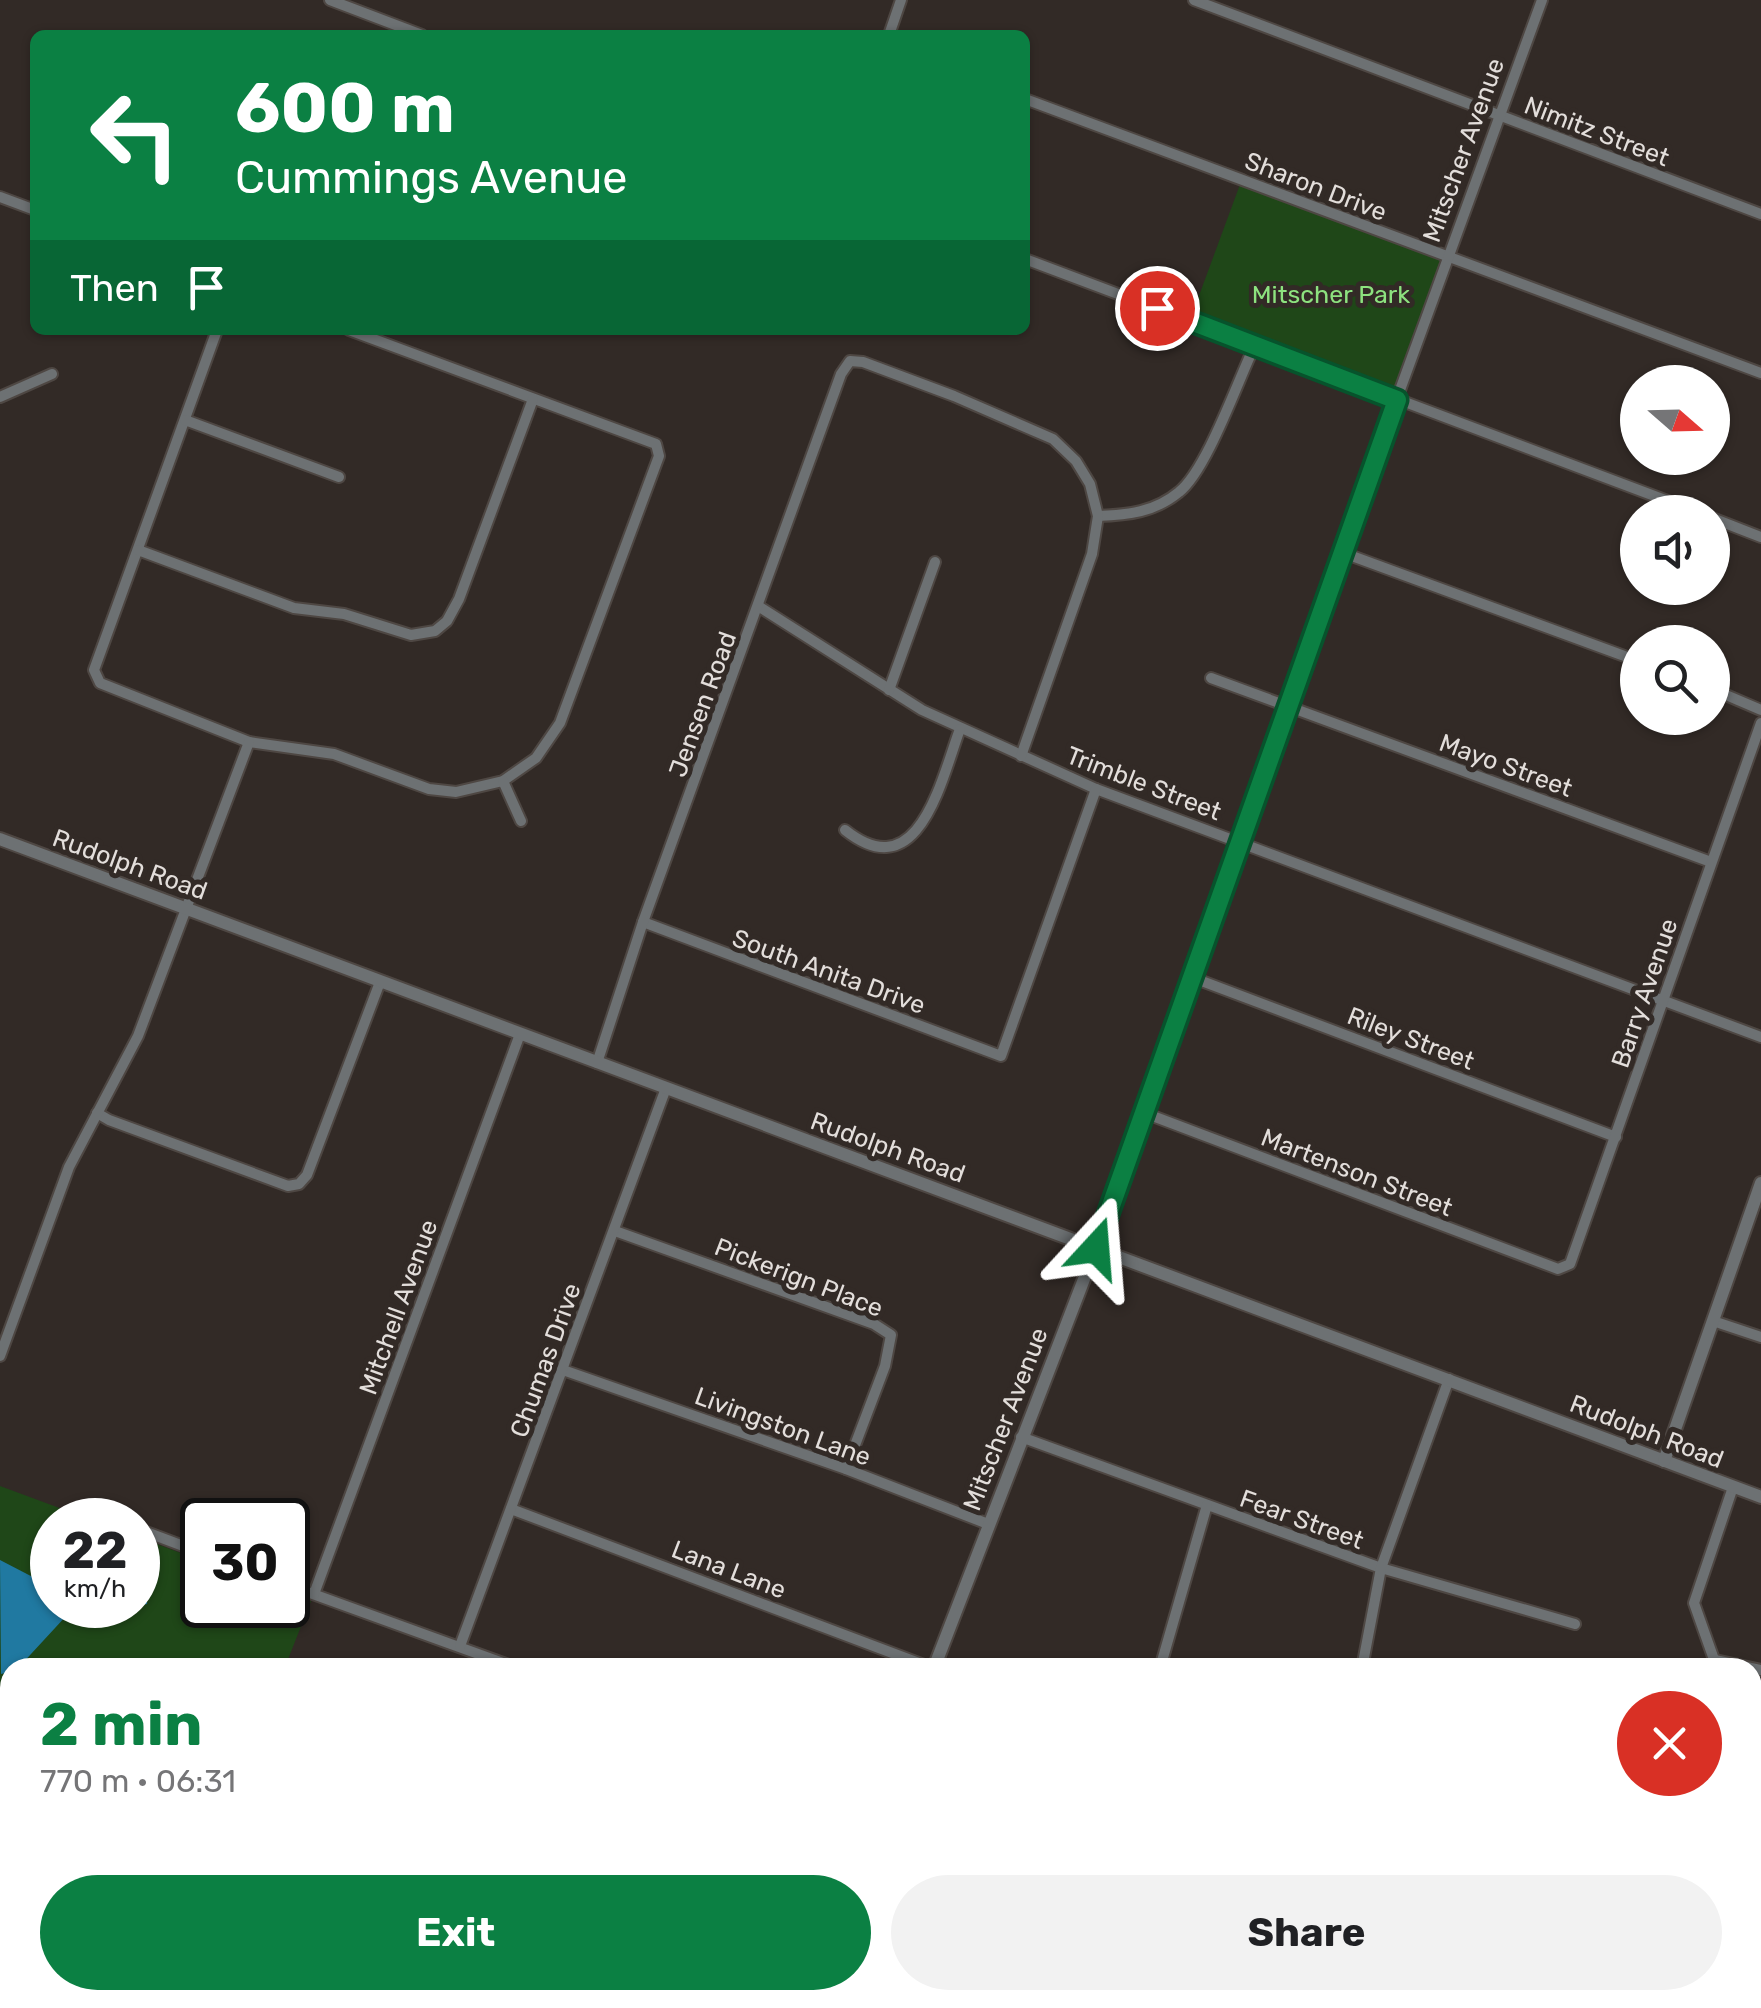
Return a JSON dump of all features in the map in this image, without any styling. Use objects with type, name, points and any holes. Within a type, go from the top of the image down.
[{"type":"street","points":[[330,0],[409,30]]},
{"type":"street","points":[[891,30],[901,0]]},
{"type":"street","name":"Nimitz Street","points":[[1194,0],[1761,214]]},
{"type":"street","name":"Mitscher Avenue","points":[[937,1658],[1096,1248],[1341,552],[1542,0]]},
{"type":"street","name":"Sharon Drive","points":[[1030,101],[1761,373]]},
{"type":"street","points":[[0,197],[30,208]]},
{"type":"street","points":[[1030,261],[1651,495]]},
{"type":"street","points":[[216,335],[94,670],[100,683],[249,742],[334,754],[429,788],[456,792],[502,780],[536,758],[560,723],[660,456],[656,444],[363,335]]},
{"type":"street","points":[[1021,756],[1092,554],[1098,516],[1134,514],[1184,489],[1202,460],[1254,345]]},
{"type":"street","name":"Jensen Road","points":[[597,1063],[643,922],[841,374],[850,361],[863,362],[954,396],[1053,439],[1084,472],[1098,516]]},
{"type":"street","points":[[0,397],[52,374]]},
{"type":"street","points":[[138,550],[294,608],[344,614],[411,635],[435,631],[447,621],[460,599],[532,399]]},
{"type":"street","points":[[185,420],[339,476]]},
{"type":"street","points":[[1730,525],[1761,537]]},
{"type":"street","points":[[1341,552],[1620,654]]},
{"type":"street","points":[[889,690],[935,562]]},
{"type":"street","name":"Trimble Street","points":[[758,606],[889,690],[960,729],[1096,789],[1761,1037]]},
{"type":"street","name":"Mayo Street","points":[[1211,678],[1710,862]]},
{"type":"street","points":[[1730,697],[1761,710]]},
{"type":"street","name":"Barry Avenue","points":[[1558,1269],[1570,1264],[1761,723]]},
{"type":"street","points":[[845,830],[874,847],[891,847],[915,834],[926,817],[960,729]]},
{"type":"street","points":[[0,1356],[70,1167],[138,1036],[249,742]]},
{"type":"street","points":[[502,780],[521,821]]},
{"type":"street","name":"South Anita Drive","points":[[643,922],[1001,1056],[1096,789]]},
{"type":"street","name":"Rudolph Road","points":[[0,839],[1761,1497]]},
{"type":"street","name":"Riley Street","points":[[1191,978],[1616,1137]]},
{"type":"street","points":[[97,1113],[288,1186],[299,1184],[307,1176],[380,982]]},
{"type":"street","name":"Mitchell Avenue","points":[[314,1594],[520,1034]]},
{"type":"street","name":"Chumas Drive","points":[[460,1646],[666,1088]]},
{"type":"street","name":"Martenson Street","points":[[1142,1112],[1558,1269]]},
{"type":"street","points":[[1664,1462],[1761,1182]]},
{"type":"street","name":"Pickerign Place","points":[[615,1230],[874,1324],[891,1335],[884,1366],[846,1469]]},
{"type":"street","points":[[1713,1320],[1761,1337]]},
{"type":"street","name":"Livingston Lane","points":[[562,1370],[846,1469],[988,1524]]},
{"type":"street","points":[[1364,1658],[1380,1568],[1450,1379]]},
{"type":"street","name":"Fear Street","points":[[1021,1438],[1380,1568],[1575,1624]]},
{"type":"street","points":[[1714,1658],[1694,1604],[1733,1487]]},
{"type":"street","points":[[1163,1658],[1207,1506]]},
{"type":"street","name":"Lana Lane","points":[[511,1509],[906,1658]]},
{"type":"street","points":[[310,1593],[491,1658]]},
{"type":"green space","name":"Mitscher Park","points":[[1242,179],[1448,258],[1397,400],[1190,320]]},
{"type":"green space","points":[[0,1486],[32,1498],[30,1628],[160,1628],[160,1545],[180,1553],[180,1628],[300,1628],[289,1658],[0,1658]]},
{"type":"water","points":[[0,1560],[30,1576],[30,1628],[55,1628],[27,1658],[1,1658]]},
{"type":"route","points":[[1096,1248],[1397,400],[1157,308]]}]
